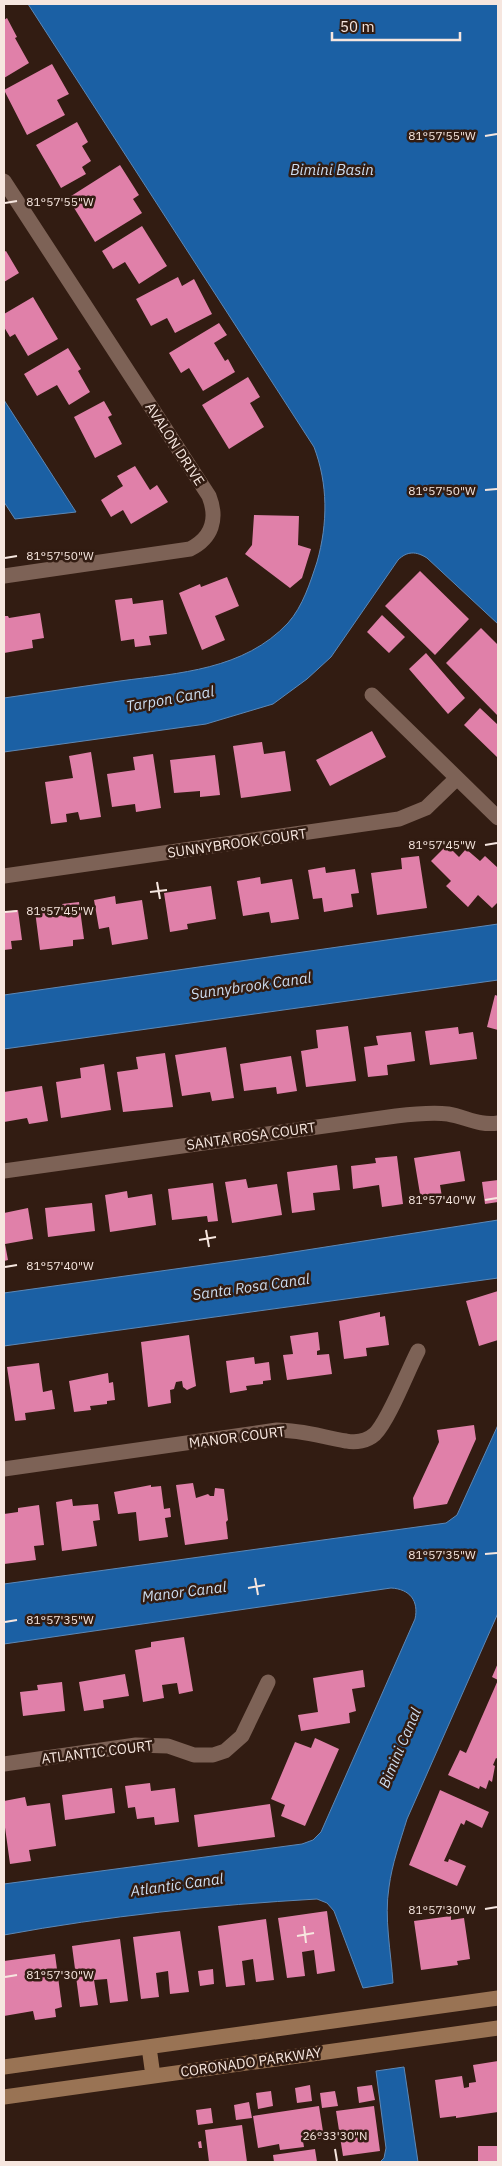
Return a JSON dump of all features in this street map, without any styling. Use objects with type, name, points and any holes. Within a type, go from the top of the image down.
[{"type":"street","name":"AVALON DRIVE","points":[[4,181],[209,496],[214,515],[209,534],[204,540],[190,549],[4,576]]},
{"type":"street","points":[[372,694],[498,818]]},
{"type":"street","name":"SUNNYBROOK COURT","points":[[4,876],[399,819],[426,808],[457,778]]},
{"type":"street","name":"SANTA ROSA COURT","points":[[4,1171],[396,1116],[441,1113],[459,1116],[482,1124],[498,1124]]},
{"type":"street","name":"MANOR COURT","points":[[4,1469],[277,1430],[301,1431],[347,1441],[359,1441],[370,1438],[381,1425],[418,1351]]},
{"type":"street","name":"ATLANTIC COURT","points":[[4,1764],[145,1744],[168,1746],[194,1755],[213,1755],[225,1751],[242,1736],[268,1682]]},
{"type":"street","points":[[4,2067],[498,1998]]},
{"type":"street","name":"CORONADO PARKWAY","points":[[4,2097],[498,2028]]},
{"type":"street","points":[[149,2047],[153,2076]]},
{"type":"water","name":"Bimini Basin","points":[[28,4],[498,4],[498,624],[427,558],[415,553],[408,554],[398,560],[331,657],[307,679],[273,704],[206,724],[4,752],[4,698],[187,672],[210,667],[251,651],[271,639],[288,623],[306,594],[321,547],[325,518],[322,475],[314,447]]},
{"type":"water","points":[[4,400],[76,512],[15,519],[4,502]]},
{"type":"water","name":"Sunnybrook Canal","points":[[498,924],[498,980],[4,1049],[4,995]]},
{"type":"water","name":"Santa Rosa Canal","points":[[498,1220],[498,1278],[4,1346],[4,1293],[268,1256]]},
{"type":"water","points":[[498,1425],[498,1613],[407,1819],[396,1853],[390,1878],[387,1911],[393,1983],[363,1988],[334,1911],[327,1903],[317,1899],[238,1904],[160,1912],[4,1935],[4,1884],[302,1844],[313,1840],[321,1832],[415,1619],[416,1607],[412,1597],[403,1591],[391,1588],[4,1644],[4,1584],[446,1523],[457,1515]]},
{"type":"water","points":[[404,2067],[418,2162],[380,2162],[384,2158],[386,2148],[376,2071]]},
{"type":"building","points":[[7,18],[17,37],[15,38],[29,63],[4,78],[4,20]]},
{"type":"building","points":[[52,64],[69,94],[57,100],[65,115],[27,135],[4,90]]},
{"type":"building","points":[[77,122],[88,142],[82,146],[91,161],[82,167],[86,174],[61,188],[36,145]]},
{"type":"building","points":[[120,165],[139,195],[133,199],[142,213],[95,242],[68,198]]},
{"type":"building","points":[[142,226],[167,266],[139,284],[125,262],[113,269],[102,251]]},
{"type":"building","points":[[6,251],[19,273],[4,282],[4,252]]},
{"type":"building","points":[[178,277],[182,286],[194,279],[212,314],[175,333],[167,318],[151,326],[136,299]]},
{"type":"building","points":[[33,297],[58,339],[28,356],[15,334],[10,337],[4,327],[4,314]]},
{"type":"building","points":[[219,323],[227,335],[214,343],[225,361],[228,359],[235,372],[203,391],[189,368],[181,373],[169,353]]},
{"type":"building","points":[[68,348],[81,369],[78,371],[90,392],[69,405],[57,385],[37,396],[24,374]]},
{"type":"building","points":[[248,377],[260,397],[250,403],[264,427],[229,449],[202,405]]},
{"type":"building","points":[[104,401],[112,415],[108,417],[122,444],[95,458],[74,417]]},
{"type":"building","points":[[135,466],[150,490],[157,485],[168,502],[131,524],[123,510],[111,517],[101,500],[123,486],[117,476]]},
{"type":"building","points":[[254,515],[299,516],[298,545],[311,549],[302,578],[290,588],[245,554],[252,545]]},
{"type":"building","points":[[420,571],[469,619],[435,655],[385,606]]},
{"type":"building","points":[[227,577],[239,606],[215,616],[225,640],[202,650],[179,593],[200,584],[201,587]]},
{"type":"building","points":[[132,598],[133,604],[163,600],[167,634],[149,636],[151,645],[135,647],[134,639],[121,641],[115,600]]},
{"type":"building","points":[[40,613],[44,638],[32,640],[33,648],[4,653],[4,616],[9,618]]},
{"type":"building","points":[[382,615],[405,637],[389,653],[367,632]]},
{"type":"building","points":[[481,628],[498,645],[498,716],[446,663]]},
{"type":"building","points":[[426,653],[465,698],[448,714],[409,669]]},
{"type":"building","points":[[480,708],[498,725],[498,758],[464,725]]},
{"type":"building","points":[[372,731],[386,757],[330,786],[316,760]]},
{"type":"building","points":[[262,742],[264,754],[285,751],[291,791],[241,798],[233,746]]},
{"type":"building","points":[[91,752],[101,817],[80,820],[78,812],[66,814],[67,822],[51,824],[45,782],[73,778],[69,756]]},
{"type":"building","points":[[153,754],[161,808],[136,812],[135,804],[112,807],[107,774],[135,770],[133,757]]},
{"type":"building","points":[[215,755],[220,795],[200,797],[200,791],[174,793],[170,760]]},
{"type":"building","points":[[447,845],[459,857],[466,849],[480,861],[485,856],[498,868],[498,902],[492,908],[478,895],[468,907],[446,886],[451,881],[431,861]]},
{"type":"building","points":[[419,856],[427,908],[377,915],[371,873],[402,869],[401,858]]},
{"type":"building","points":[[325,867],[326,873],[355,869],[359,893],[351,894],[353,907],[324,912],[322,898],[313,899],[308,870]]},
{"type":"building","points":[[260,877],[261,884],[292,879],[299,919],[271,923],[269,912],[243,916],[237,881]]},
{"type":"building","points":[[211,886],[216,919],[187,924],[188,929],[170,932],[164,893]]},
{"type":"building","points":[[115,896],[116,904],[142,900],[148,939],[112,945],[109,927],[99,929],[94,900]]},
{"type":"building","points":[[79,902],[84,939],[73,940],[73,946],[40,950],[35,911],[52,909],[53,917],[64,915],[62,904]]},
{"type":"building","points":[[18,910],[22,940],[11,941],[12,949],[4,950],[4,912]]},
{"type":"building","points":[[495,995],[498,996],[498,1030],[487,1027]]},
{"type":"building","points":[[348,1026],[356,1081],[306,1087],[301,1051],[318,1048],[316,1030]]},
{"type":"building","points":[[458,1027],[459,1034],[473,1032],[477,1059],[430,1065],[425,1031]]},
{"type":"building","points":[[411,1032],[415,1061],[387,1065],[388,1075],[368,1077],[364,1047],[378,1045],[376,1036]]},
{"type":"building","points":[[226,1047],[234,1098],[212,1101],[210,1092],[182,1096],[175,1055]]},
{"type":"building","points":[[165,1053],[173,1107],[123,1112],[117,1072],[138,1069],[136,1057]]},
{"type":"building","points":[[291,1056],[297,1091],[277,1094],[276,1087],[244,1091],[240,1064]]},
{"type":"building","points":[[104,1064],[111,1110],[61,1118],[56,1082],[81,1078],[80,1068]]},
{"type":"building","points":[[42,1086],[48,1121],[29,1124],[27,1118],[4,1122],[4,1092]]},
{"type":"building","points":[[460,1151],[465,1181],[440,1185],[442,1197],[421,1200],[414,1158]]},
{"type":"building","points":[[397,1156],[403,1204],[382,1207],[379,1185],[353,1189],[351,1166],[376,1163],[375,1158]]},
{"type":"building","points":[[337,1165],[340,1190],[313,1193],[315,1210],[292,1213],[287,1172]]},
{"type":"building","points":[[246,1179],[248,1188],[277,1184],[282,1215],[232,1223],[225,1182]]},
{"type":"building","points":[[498,1180],[498,1202],[485,1204],[482,1182]]},
{"type":"building","points":[[213,1183],[218,1221],[208,1222],[207,1216],[172,1220],[168,1189]]},
{"type":"building","points":[[127,1191],[128,1198],[152,1194],[156,1225],[110,1232],[105,1195]]},
{"type":"building","points":[[92,1203],[95,1231],[48,1237],[45,1208]]},
{"type":"building","points":[[28,1208],[33,1239],[5,1244],[8,1260],[4,1261],[4,1213]]},
{"type":"building","points":[[498,1291],[498,1340],[479,1346],[466,1301]]},
{"type":"building","points":[[380,1312],[380,1317],[385,1316],[389,1345],[366,1348],[367,1356],[344,1359],[339,1321]]},
{"type":"building","points":[[318,1332],[320,1350],[317,1351],[317,1355],[329,1354],[332,1374],[287,1380],[283,1355],[293,1354],[290,1336]]},
{"type":"building","points":[[189,1335],[196,1386],[187,1390],[183,1387],[182,1381],[176,1382],[174,1389],[170,1390],[171,1403],[148,1407],[141,1342]]},
{"type":"building","points":[[254,1357],[255,1364],[269,1362],[271,1380],[263,1381],[263,1384],[246,1386],[247,1390],[230,1393],[226,1361]]},
{"type":"building","points":[[39,1363],[43,1392],[52,1390],[55,1409],[25,1413],[26,1420],[15,1421],[7,1367]]},
{"type":"building","points":[[108,1373],[109,1383],[113,1382],[115,1400],[107,1401],[107,1404],[90,1406],[91,1410],[74,1412],[69,1381]]},
{"type":"building","points":[[474,1425],[476,1439],[447,1504],[414,1509],[413,1498],[439,1442],[437,1430]]},
{"type":"building","points":[[193,1483],[196,1498],[208,1494],[214,1496],[215,1488],[224,1489],[228,1520],[226,1522],[228,1539],[185,1545],[176,1485]]},
{"type":"building","points":[[151,1485],[151,1487],[161,1486],[164,1509],[170,1508],[171,1517],[165,1518],[168,1537],[139,1541],[136,1512],[118,1514],[114,1492]]},
{"type":"building","points":[[72,1499],[73,1506],[98,1504],[100,1520],[93,1521],[97,1546],[62,1551],[56,1502]]},
{"type":"building","points":[[39,1505],[44,1545],[34,1546],[36,1560],[4,1564],[4,1514],[18,1512],[18,1508]]},
{"type":"building","points":[[184,1637],[193,1691],[179,1694],[177,1683],[162,1685],[164,1698],[143,1702],[135,1650],[151,1647],[151,1642]]},
{"type":"building","points":[[498,1663],[498,1680],[492,1677]]},
{"type":"building","points":[[363,1670],[365,1687],[352,1689],[356,1711],[349,1713],[350,1723],[301,1731],[298,1715],[318,1712],[313,1678]]},
{"type":"building","points":[[125,1674],[129,1696],[103,1700],[104,1708],[84,1711],[79,1682]]},
{"type":"building","points":[[498,1680],[498,1759],[496,1758],[493,1765],[495,1766],[492,1782],[489,1780],[486,1789],[480,1786],[479,1789],[448,1775],[460,1750],[466,1753]]},
{"type":"building","points":[[62,1682],[65,1711],[23,1716],[20,1692],[38,1690],[37,1685]]},
{"type":"building","points":[[315,1738],[339,1749],[305,1826],[281,1816],[285,1805],[271,1799],[295,1742],[311,1748]]},
{"type":"building","points":[[150,1783],[151,1791],[175,1788],[179,1822],[155,1825],[154,1817],[137,1819],[135,1807],[128,1808],[125,1786]]},
{"type":"building","points":[[112,1788],[115,1813],[65,1820],[62,1795]]},
{"type":"building","points":[[440,1790],[489,1812],[482,1828],[466,1820],[464,1825],[461,1823],[444,1861],[448,1862],[449,1859],[466,1866],[457,1886],[409,1865]]},
{"type":"building","points":[[25,1797],[27,1806],[50,1803],[56,1846],[29,1850],[31,1861],[10,1864],[4,1820],[4,1801]]},
{"type":"building","points":[[270,1804],[275,1837],[198,1847],[194,1815]]},
{"type":"building","points":[[327,1911],[335,1971],[317,1974],[314,1950],[302,1952],[305,1976],[287,1978],[278,1918]]},
{"type":"building","points":[[451,1916],[451,1920],[464,1918],[470,1959],[457,1961],[458,1965],[421,1970],[414,1921]]},
{"type":"building","points":[[266,1919],[274,1980],[256,1982],[253,1959],[242,1961],[245,1985],[226,1987],[218,1926]]},
{"type":"building","points":[[180,1931],[189,1992],[170,1994],[168,1971],[156,1973],[159,1997],[141,1999],[133,1937]]},
{"type":"building","points":[[120,1939],[128,2001],[110,2003],[107,1979],[94,1980],[98,2005],[80,2007],[72,1946]]},
{"type":"building","points":[[55,1954],[62,2007],[55,2009],[56,2017],[35,2020],[33,2011],[4,2016],[4,1961]]},
{"type":"building","points":[[213,1969],[214,1984],[200,1986],[198,1971]]},
{"type":"building","points":[[498,2061],[498,2112],[456,2118],[456,2116],[440,2118],[435,2080],[462,2076],[464,2088],[469,2087],[469,2083],[476,2082],[473,2065]]},
{"type":"building","points":[[310,2085],[312,2101],[297,2103],[295,2088]]},
{"type":"building","points":[[372,2085],[375,2100],[359,2103],[357,2087]]},
{"type":"building","points":[[271,2091],[273,2106],[258,2109],[256,2093]]},
{"type":"building","points":[[335,2091],[338,2106],[322,2108],[320,2093]]},
{"type":"building","points":[[249,2102],[252,2118],[236,2120],[234,2105]]},
{"type":"building","points":[[319,2106],[324,2138],[303,2141],[304,2147],[280,2150],[279,2144],[258,2148],[253,2116]]},
{"type":"building","points":[[374,2106],[380,2151],[343,2156],[336,2111]]},
{"type":"building","points":[[211,2108],[213,2123],[198,2125],[196,2110]]},
{"type":"building","points":[[242,2125],[247,2162],[209,2162],[205,2130]]},
{"type":"building","points":[[201,2141],[202,2148],[199,2148],[198,2142]]},
{"type":"building","points":[[478,2146],[498,2146],[498,2162],[478,2162]]},
{"type":"building","points":[[315,2149],[317,2162],[274,2162],[273,2155]]},
{"type":"water label","name":"Tarpon Canal","points":[[170,699]]},
{"type":"water label","name":"Manor Canal","points":[[184,1592]]},
{"type":"water label","name":"Bimini Canal","points":[[400,1748]]},
{"type":"water label","name":"Atlantic Canal","points":[[177,1885]]}]
